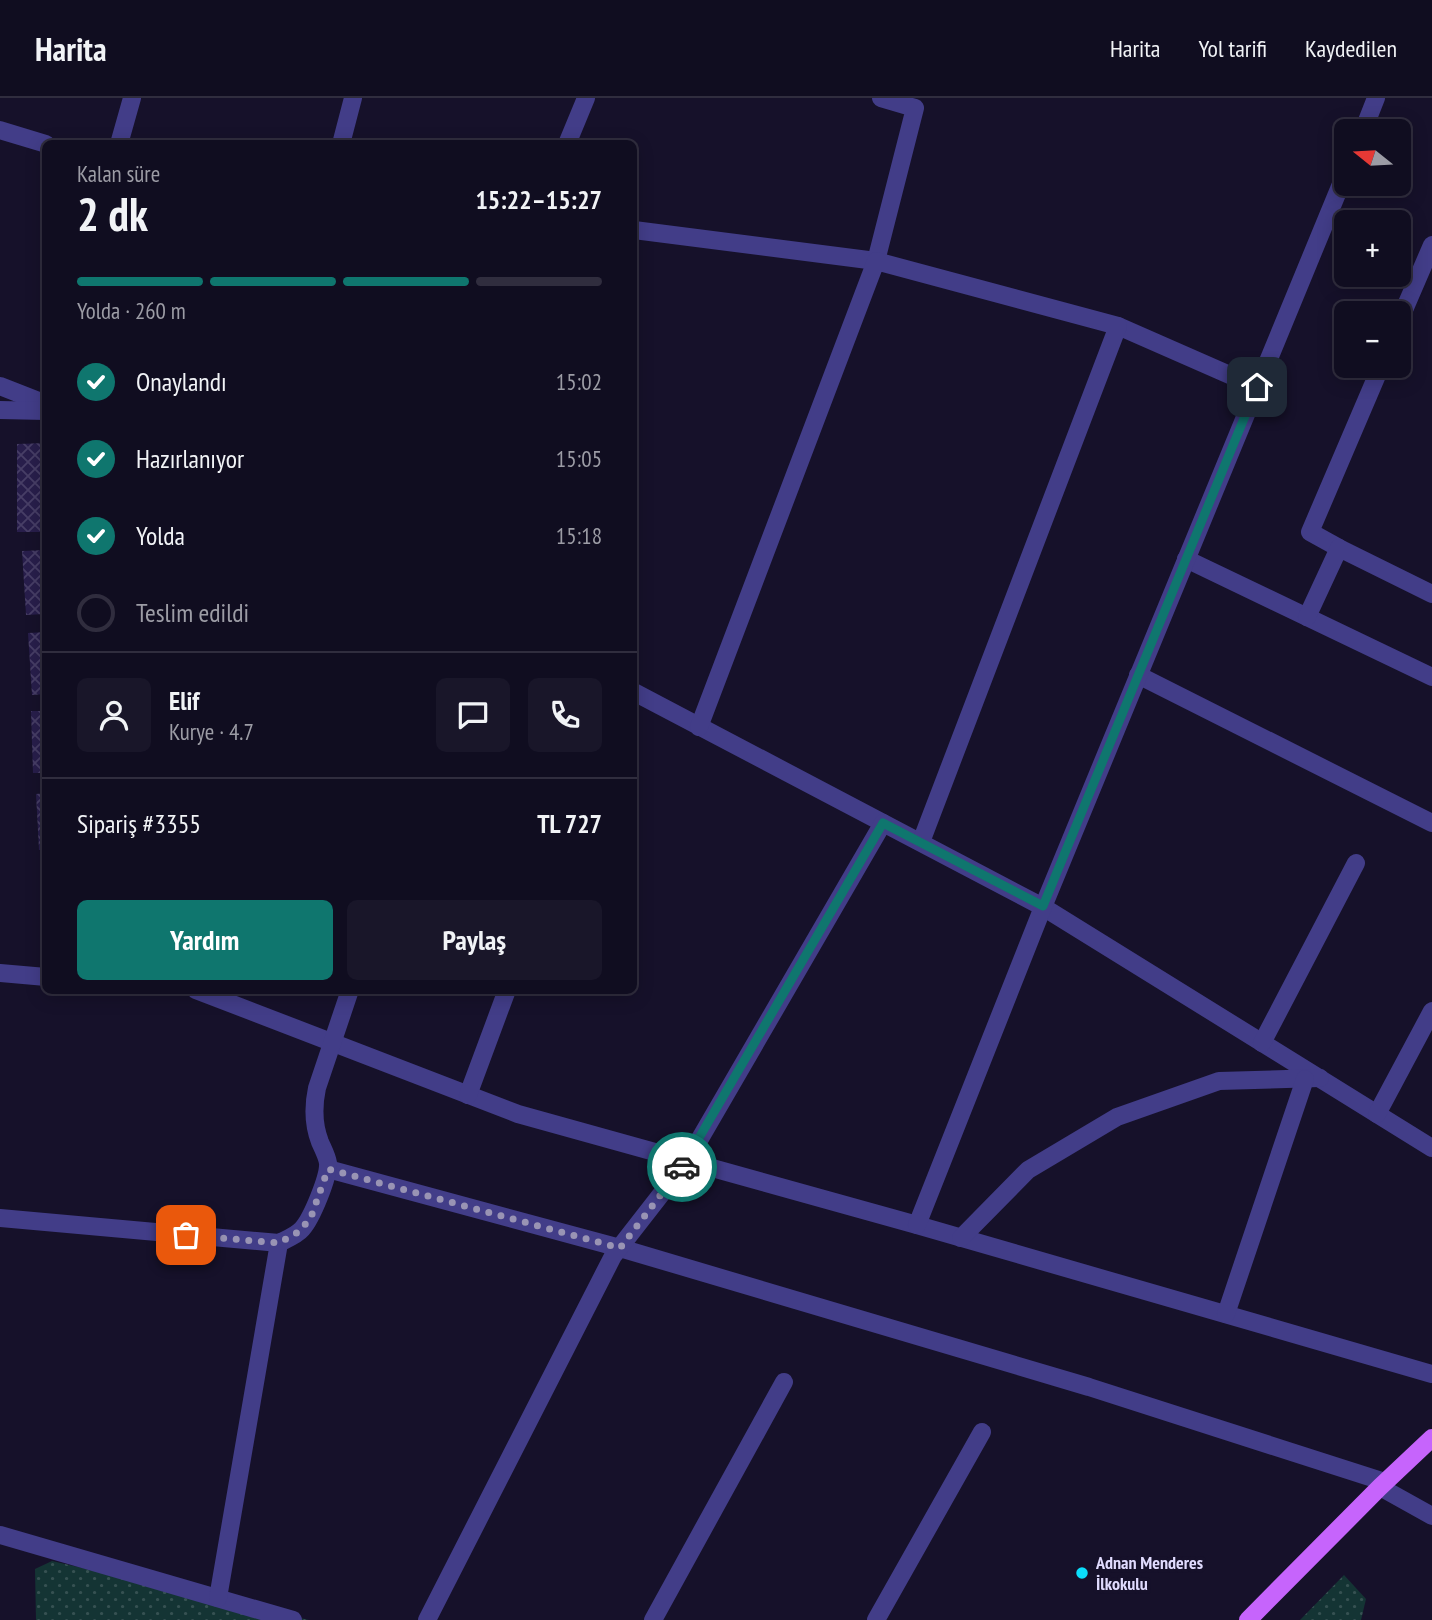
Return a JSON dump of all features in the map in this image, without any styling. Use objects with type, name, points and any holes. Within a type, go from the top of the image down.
[{"type":"main road","points":[[1248,1620],[1432,1438]]},
{"type":"street","points":[[120,140],[132,98]]},
{"type":"street","points":[[342,140],[353,98]]},
{"type":"street","points":[[569,140],[586,98]]},
{"type":"street","points":[[699,727],[876,261],[915,108],[881,98]]},
{"type":"street","points":[[1368,119],[1376,98]]},
{"type":"street","points":[[0,130],[42,143]]},
{"type":"street","points":[[917,1225],[1043,906],[1336,196]]},
{"type":"street","points":[[637,230],[876,261],[1118,326],[1257,387]]},
{"type":"street","points":[[1408,301],[1432,245]]},
{"type":"street","points":[[921,842],[1118,326]]},
{"type":"street","points":[[1376,378],[1310,532],[1432,594]]},
{"type":"street","points":[[0,386],[42,402]]},
{"type":"street","points":[[0,410],[42,411]]},
{"type":"street","points":[[1307,617],[1339,548]]},
{"type":"street","points":[[1186,559],[1432,677]]},
{"type":"street","points":[[1138,675],[1432,823]]},
{"type":"street","points":[[637,694],[1043,906],[1262,1043],[1312,1079],[1432,1148]]},
{"type":"street","points":[[427,1620],[607,1268],[687,1161],[883,823]]},
{"type":"street","points":[[1262,1043],[1356,863]]},
{"type":"street","points":[[0,973],[42,977]]},
{"type":"street","points":[[206,994],[518,1114],[917,1225],[1432,1374]]},
{"type":"street","points":[[0,1218],[279,1243],[300,1231],[311,1217],[328,1169],[328,1159],[317,1133],[314,1104],[349,994]]},
{"type":"street","points":[[468,1095],[506,994]]},
{"type":"street","points":[[1377,1114],[1432,1011]]},
{"type":"street","points":[[961,1238],[1028,1170],[1117,1117],[1219,1081],[1312,1079]]},
{"type":"street","points":[[1226,1314],[1312,1079]]},
{"type":"street","points":[[328,1169],[620,1248],[1089,1387],[1383,1485],[1432,1516]]},
{"type":"street","points":[[218,1598],[279,1243]]},
{"type":"street","points":[[653,1620],[783,1382]]},
{"type":"street","points":[[876,1620],[982,1432]]},
{"type":"street","points":[[0,1535],[293,1620]]},
{"type":"green space","points":[[52,1561],[309,1620],[36,1620],[35,1569]]},
{"type":"green space","points":[[1344,1575],[1366,1599],[1361,1620],[1300,1620]]},
{"type":"building","points":[[42,443],[42,532],[17,532],[17,444]]},
{"type":"building","points":[[42,550],[42,614],[26,615],[22,551]]},
{"type":"building","points":[[42,632],[42,694],[32,695],[28,633]]},
{"type":"building","points":[[31,711],[42,711],[42,773],[33,773]]},
{"type":"building","points":[[42,793],[42,850],[39,850],[36,794]]},
{"type":"building","points":[[40,872],[42,872],[42,938]]},
{"type":"way so far","points":[[186,1235],[279,1243],[300,1231],[311,1217],[328,1169],[620,1248],[682,1167]]},
{"type":"place","name":"Adnan Menderes İlkokulu","points":[[1082,1573]]},
{"type":"route","points":[[682,1167],[883,823],[1043,906],[1257,387]]}]
